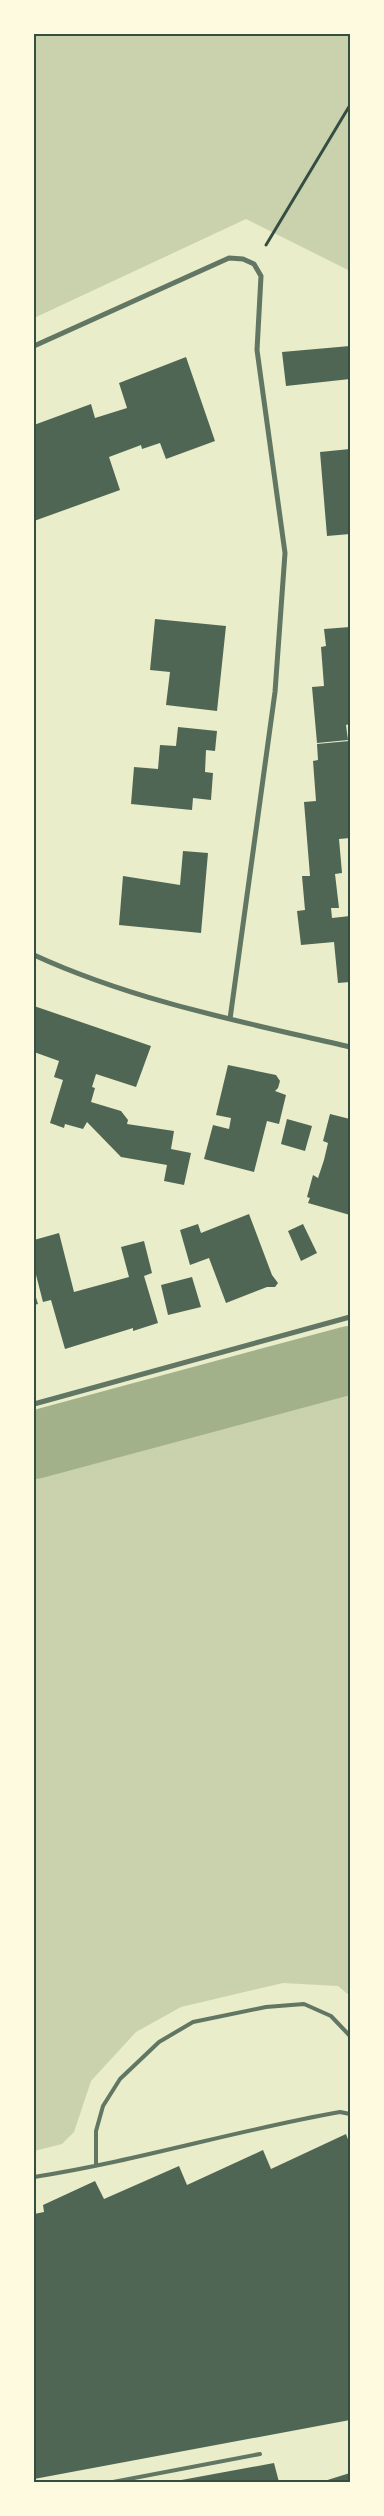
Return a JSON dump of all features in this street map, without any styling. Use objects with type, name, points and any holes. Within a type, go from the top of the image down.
[{"type":"street","points":[[34,346],[228,258],[243,258],[254,264],[261,276],[257,350],[285,553],[275,692],[230,1018]]},
{"type":"street","points":[[34,955],[67,970],[146,997],[350,1047]]},
{"type":"street","points":[[34,1404],[350,1317]]},
{"type":"lane","points":[[96,2165],[96,2131],[102,2106],[120,2079],[159,2042],[193,2022],[266,2007],[304,2004],[331,2016],[350,2036]]},
{"type":"lane","points":[[34,2177],[96,2165],[275,2124],[340,2112],[350,2114]]},
{"type":"lane","points":[[113,2482],[260,2454]]},
{"type":"path","points":[[254,264],[350,105]]},
{"type":"green space","points":[[34,34],[350,34],[350,271],[246,219],[34,318]]},
{"type":"green space","points":[[350,1389],[350,1996],[338,1986],[283,1983],[181,2007],[136,2032],[91,2081],[74,2132],[62,2144],[34,2151],[34,1478],[173,1436]]},
{"type":"building","points":[[350,346],[350,379],[286,386],[282,352]]},
{"type":"building","points":[[186,357],[215,441],[166,459],[160,443],[142,449],[141,445],[109,457],[120,490],[34,521],[34,425],[91,404],[95,418],[127,408],[119,383]]},
{"type":"building","points":[[350,449],[350,534],[327,536],[320,452]]},
{"type":"building","points":[[155,619],[226,626],[217,711],[166,705],[170,672],[150,670]]},
{"type":"building","points":[[350,627],[350,724],[346,725],[348,740],[317,743],[312,687],[324,686],[321,647],[326,646],[324,629]]},
{"type":"building","points":[[178,727],[217,731],[215,751],[206,750],[205,772],[213,773],[211,800],[193,798],[192,810],[131,804],[134,767],[158,769],[160,745],[176,746]]},
{"type":"building","points":[[349,741],[350,838],[339,839],[342,873],[335,874],[339,908],[331,908],[332,918],[350,916],[350,982],[338,983],[334,942],[301,945],[297,911],[305,910],[302,876],[310,876],[304,802],[316,801],[313,761],[318,760],[317,744]]},
{"type":"building","points":[[183,851],[208,853],[201,933],[119,925],[123,876],[180,885]]},
{"type":"building","points":[[34,1006],[151,1046],[136,1087],[96,1074],[92,1087],[95,1088],[91,1102],[121,1111],[128,1120],[127,1124],[174,1131],[171,1149],[191,1153],[184,1185],[164,1181],[167,1165],[121,1157],[87,1122],[83,1129],[65,1124],[64,1128],[50,1123],[63,1080],[54,1077],[59,1061],[34,1052]]},
{"type":"building","points":[[228,1065],[276,1075],[280,1081],[275,1091],[286,1095],[279,1124],[267,1121],[254,1172],[204,1159],[213,1125],[229,1129],[231,1118],[216,1115]]},
{"type":"building","points":[[330,1114],[350,1119],[350,1215],[308,1203],[310,1198],[307,1197],[313,1175],[318,1178],[324,1160],[328,1143],[323,1141]]},
{"type":"building","points":[[287,1119],[312,1126],[305,1151],[281,1144]]},
{"type":"building","points":[[249,1214],[272,1275],[278,1283],[275,1287],[267,1287],[226,1303],[209,1258],[190,1265],[180,1230],[198,1224],[201,1233]]},
{"type":"building","points":[[303,1224],[317,1253],[301,1261],[288,1231]]},
{"type":"building","points":[[59,1233],[74,1292],[129,1277],[121,1247],[144,1241],[152,1273],[144,1276],[158,1323],[133,1331],[133,1328],[65,1349],[51,1300],[43,1302],[34,1267],[34,1240]]},
{"type":"building","points":[[192,1277],[201,1307],[168,1315],[161,1285]]},
{"type":"building","points":[[34,1291],[38,1304],[34,1305]]},
{"type":"building","points":[[346,2134],[350,2145],[350,2420],[34,2479],[34,2214],[44,2212],[43,2205],[95,2181],[104,2199],[179,2166],[187,2185],[263,2150],[271,2169]]},
{"type":"building","points":[[274,2463],[279,2482],[176,2482],[176,2481]]},
{"type":"building","points":[[350,2473],[350,2482],[321,2482]]},
{"type":"waterway","points":[[34,1445],[350,1360]]}]
